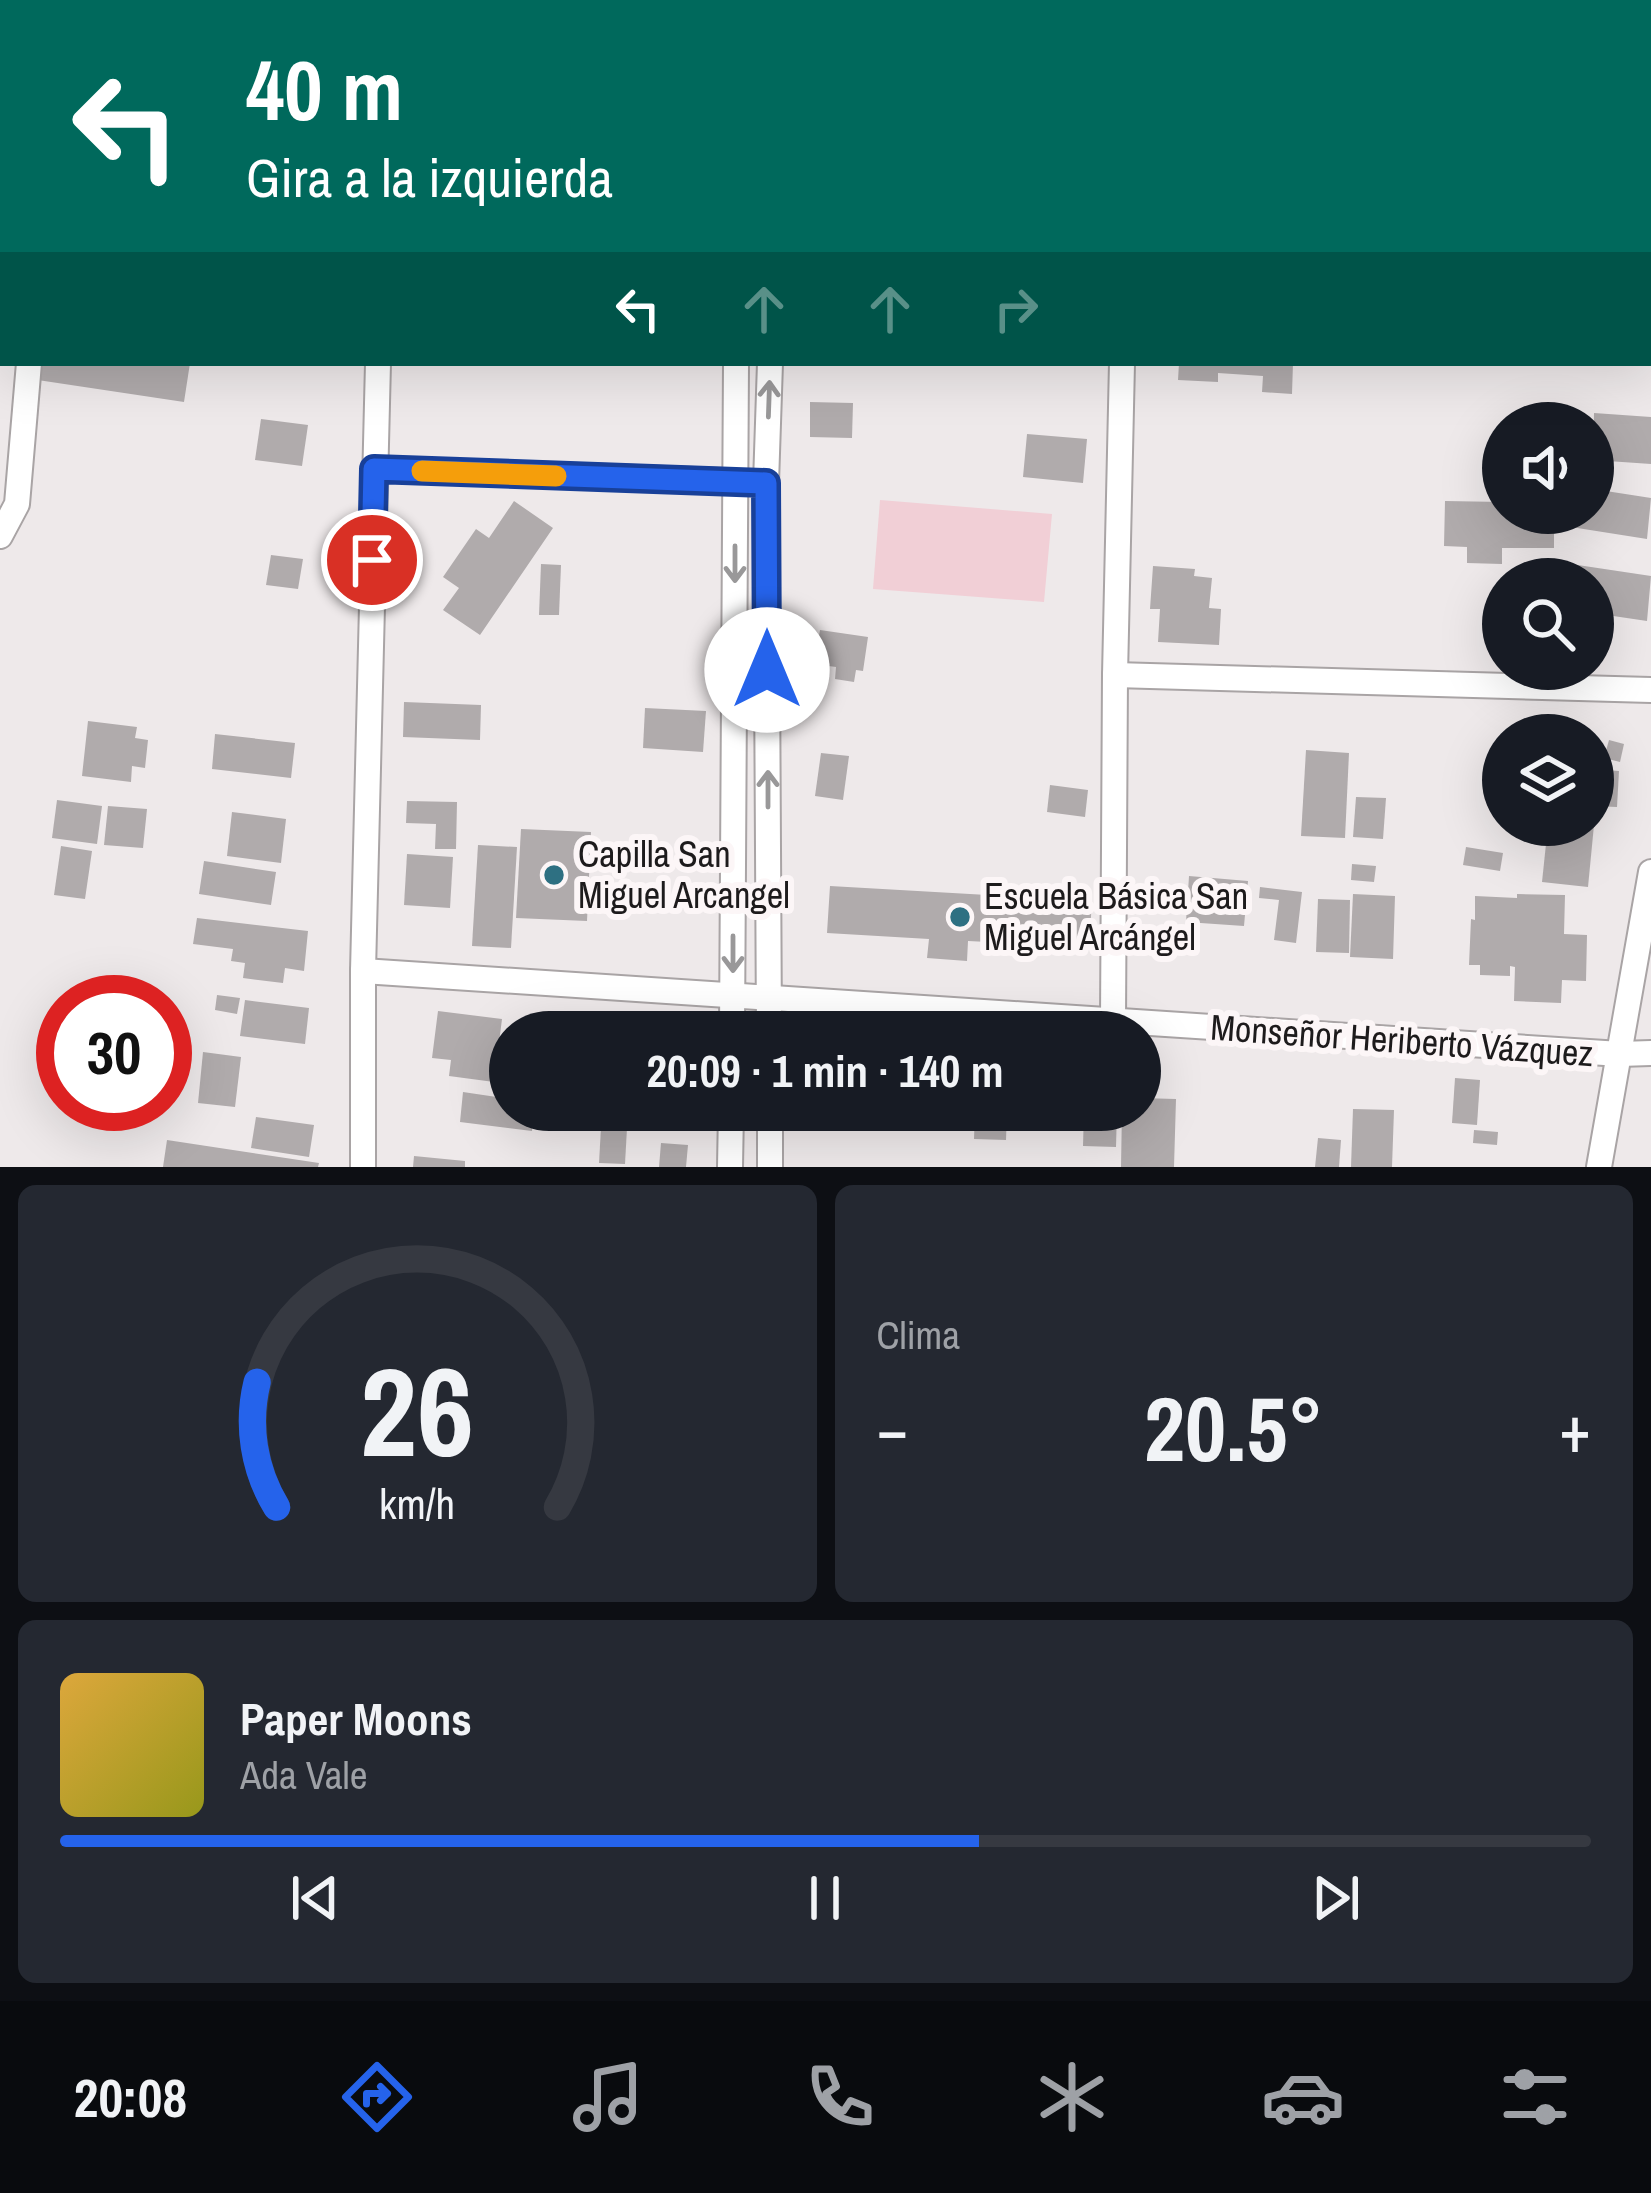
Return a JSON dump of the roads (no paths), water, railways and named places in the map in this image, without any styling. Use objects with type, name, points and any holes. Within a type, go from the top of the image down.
[{"type":"street","points":[[0,536],[17,504],[29,366]]},
{"type":"street","points":[[363,1167],[363,971],[378,366]]},
{"type":"street","points":[[733,1011],[736,366]]},
{"type":"street","points":[[769,1011],[766,483],[770,366]]},
{"type":"street","points":[[1113,1011],[1114,675],[1122,366]]},
{"type":"street","points":[[374,469],[766,483]]},
{"type":"street","points":[[1114,675],[1651,690]]},
{"type":"street","points":[[1599,1167],[1651,872]]},
{"type":"street","name":"Monseñor Heriberto Vázquez","points":[[363,971],[963,1011]]},
{"type":"street","name":"Monseñor Heriberto Vázquez","points":[[1161,1024],[1651,1053]]},
{"type":"street","points":[[730,1167],[731,1131]]},
{"type":"street","points":[[770,1131],[770,1167]]},
{"type":"place","name":"Capilla San Miguel Arcangel","points":[[554,875]]},
{"type":"place","name":"Escuela Básica San Miguel Arcángel","points":[[960,917]]}]
